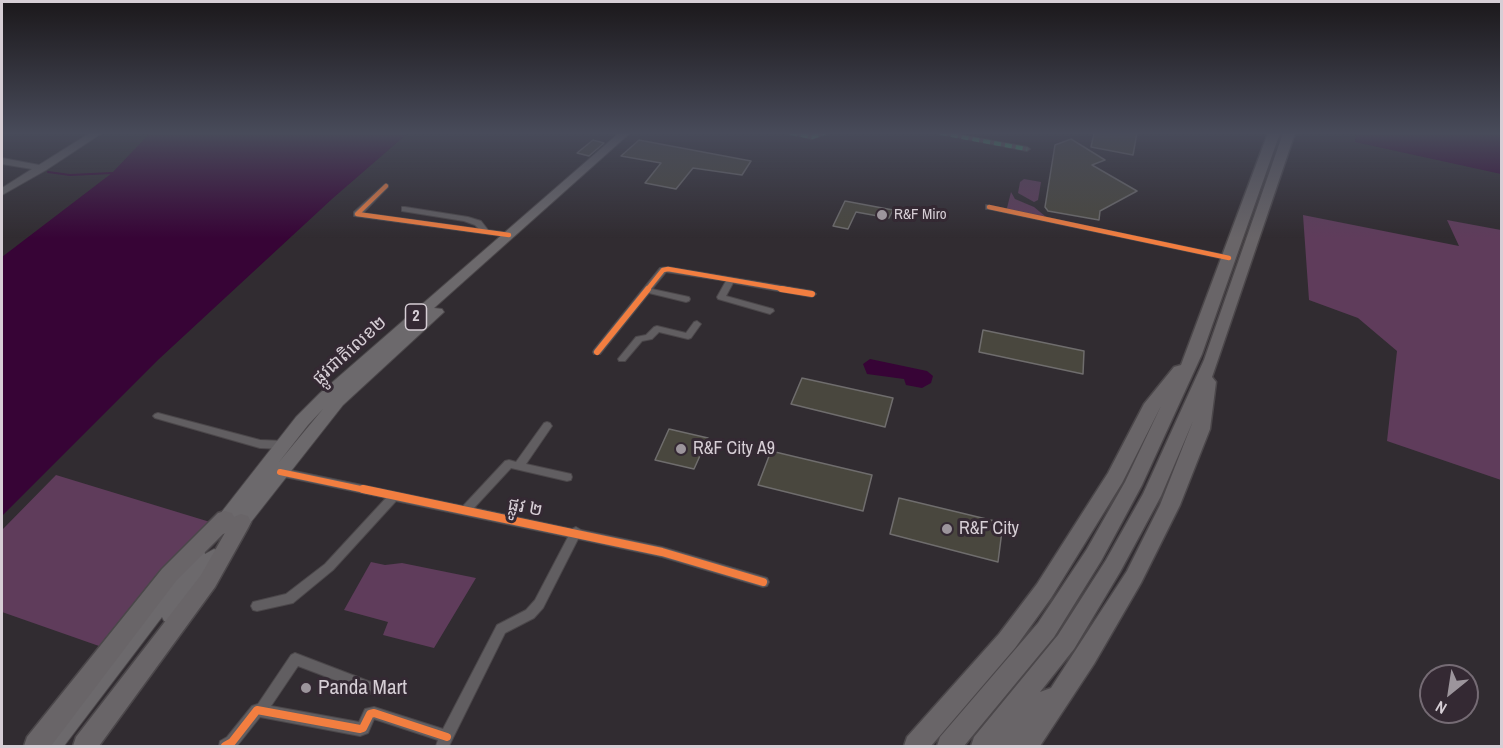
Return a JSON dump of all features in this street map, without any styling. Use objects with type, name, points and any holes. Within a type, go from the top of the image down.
[{"type":"highway","points":[[916,747],[1007,641],[1044,591],[1115,478],[1164,445],[1201,429],[1203,357],[1229,258],[1261,168]]},
{"type":"highway","points":[[1026,747],[1104,628],[1134,577],[1170,505],[1164,445],[1150,408],[1203,357],[1276,168]]},
{"type":"highway","points":[[949,747],[1026,655],[1059,611],[1094,555],[1133,485],[1164,445]]},
{"type":"highway","points":[[983,747],[1072,633],[1113,566],[1151,496],[1164,445]]},
{"type":"highway","points":[[36,747],[169,575],[233,520]]},
{"type":"highway","points":[[86,747],[208,581],[233,520]]},
{"type":"highway","points":[[1005,747],[1022,725],[1067,684]]},
{"type":"main road","points":[[13,168],[39,170]]},
{"type":"main road","points":[[30,168],[39,170]]},
{"type":"main road","points":[[2,192],[42,168]]},
{"type":"main road","name":"ផ្លូវជាតិលេខ២","points":[[233,520],[280,472],[338,401],[591,168]]},
{"type":"main road","name":"ផ្លូវជាតិលេខ២","points":[[233,520],[284,446],[325,397],[509,235],[553,202]]},
{"type":"main road","name":"2","points":[[51,747],[183,586],[233,520]]},
{"type":"main road","name":"2","points":[[71,747],[183,586]]},
{"type":"street","points":[[386,186],[357,214],[379,219],[484,230],[509,235]]},
{"type":"street","points":[[989,207],[1229,258]]},
{"type":"street","points":[[405,209],[465,219],[478,223],[484,230]]},
{"type":"street","points":[[597,352],[663,270],[812,294]]},
{"type":"street","points":[[730,281],[721,297],[770,311]]},
{"type":"street","points":[[647,290],[686,298]]},
{"type":"street","points":[[622,359],[639,339],[649,337],[657,329],[688,336],[697,324]]},
{"type":"street","points":[[158,416],[260,444],[284,446]]},
{"type":"street","points":[[519,466],[547,426]]},
{"type":"street","points":[[465,511],[508,465],[567,477]]},
{"type":"street","name":"ផ្លូវ ២","points":[[280,472],[576,532],[662,552],[763,582]]},
{"type":"street","points":[[257,606],[290,599],[329,567],[395,495]]},
{"type":"street","points":[[225,747],[232,742],[257,710],[360,729],[363,728],[370,714],[374,713],[444,742],[501,629],[530,614],[539,604],[576,532]]},
{"type":"street","points":[[261,711],[295,659],[372,688]]},
{"type":"shaded area","points":[[117,168],[368,168],[159,359],[2,516],[2,257]]},
{"type":"shaded area","points":[[1473,168],[1501,168],[1501,174]]},
{"type":"shaded area","points":[[1024,179],[1041,182],[1038,200],[1034,202],[1018,193],[1020,182]]},
{"type":"shaded area","points":[[1011,192],[1015,199],[1034,207],[1051,221],[1006,212]]},
{"type":"shaded area","points":[[1303,215],[1459,246],[1447,220],[1501,230],[1501,480],[1387,441],[1397,351],[1358,318],[1309,300]]},
{"type":"shaded area","points":[[870,359],[927,371],[933,376],[931,383],[922,388],[906,385],[904,379],[867,374],[863,364]]},
{"type":"shaded area","points":[[56,475],[210,522],[157,574],[99,646],[2,612],[2,530]]},
{"type":"shaded area","points":[[371,562],[385,565],[402,563],[476,578],[434,648],[383,635],[388,622],[344,610]]},
{"type":"building","points":[[657,168],[747,168],[742,175],[693,168],[676,189],[645,183]]},
{"type":"building","points":[[1051,168],[1097,168],[1137,191],[1100,211],[1099,220],[1048,211],[1045,207]]},
{"type":"building","name":"R&F Miro","points":[[845,201],[893,210],[889,218],[856,212],[848,229],[833,226]]},
{"type":"building","points":[[983,330],[1084,351],[1083,374],[979,352]]},
{"type":"building","points":[[802,378],[893,398],[885,427],[791,404]]},
{"type":"building","name":"R&F City A9","points":[[669,429],[708,438],[694,469],[655,460]]},
{"type":"building","points":[[771,451],[872,475],[863,511],[758,485]]},
{"type":"building","name":"R&F City","points":[[899,498],[1003,523],[998,562],[890,534]]},
{"type":"waterway","points":[[48,172],[70,175],[112,173]]},
{"type":"cycle path","points":[[386,186],[357,214],[509,235]]},
{"type":"cycle path","points":[[989,207],[1229,258]]},
{"type":"cycle path","points":[[597,352],[663,270],[812,294]]},
{"type":"cycle path","points":[[280,472],[662,552],[763,582]]},
{"type":"cycle path","points":[[225,746],[232,742],[257,710],[360,729],[363,728],[370,714],[374,713],[447,737]]},
{"type":"place","name":"R&F Miro","points":[[882,215]]},
{"type":"place","name":"R&F City A9","points":[[681,449]]},
{"type":"place","name":"R&F City","points":[[947,529]]},
{"type":"place","name":"Panda Mart","points":[[306,688]]}]
